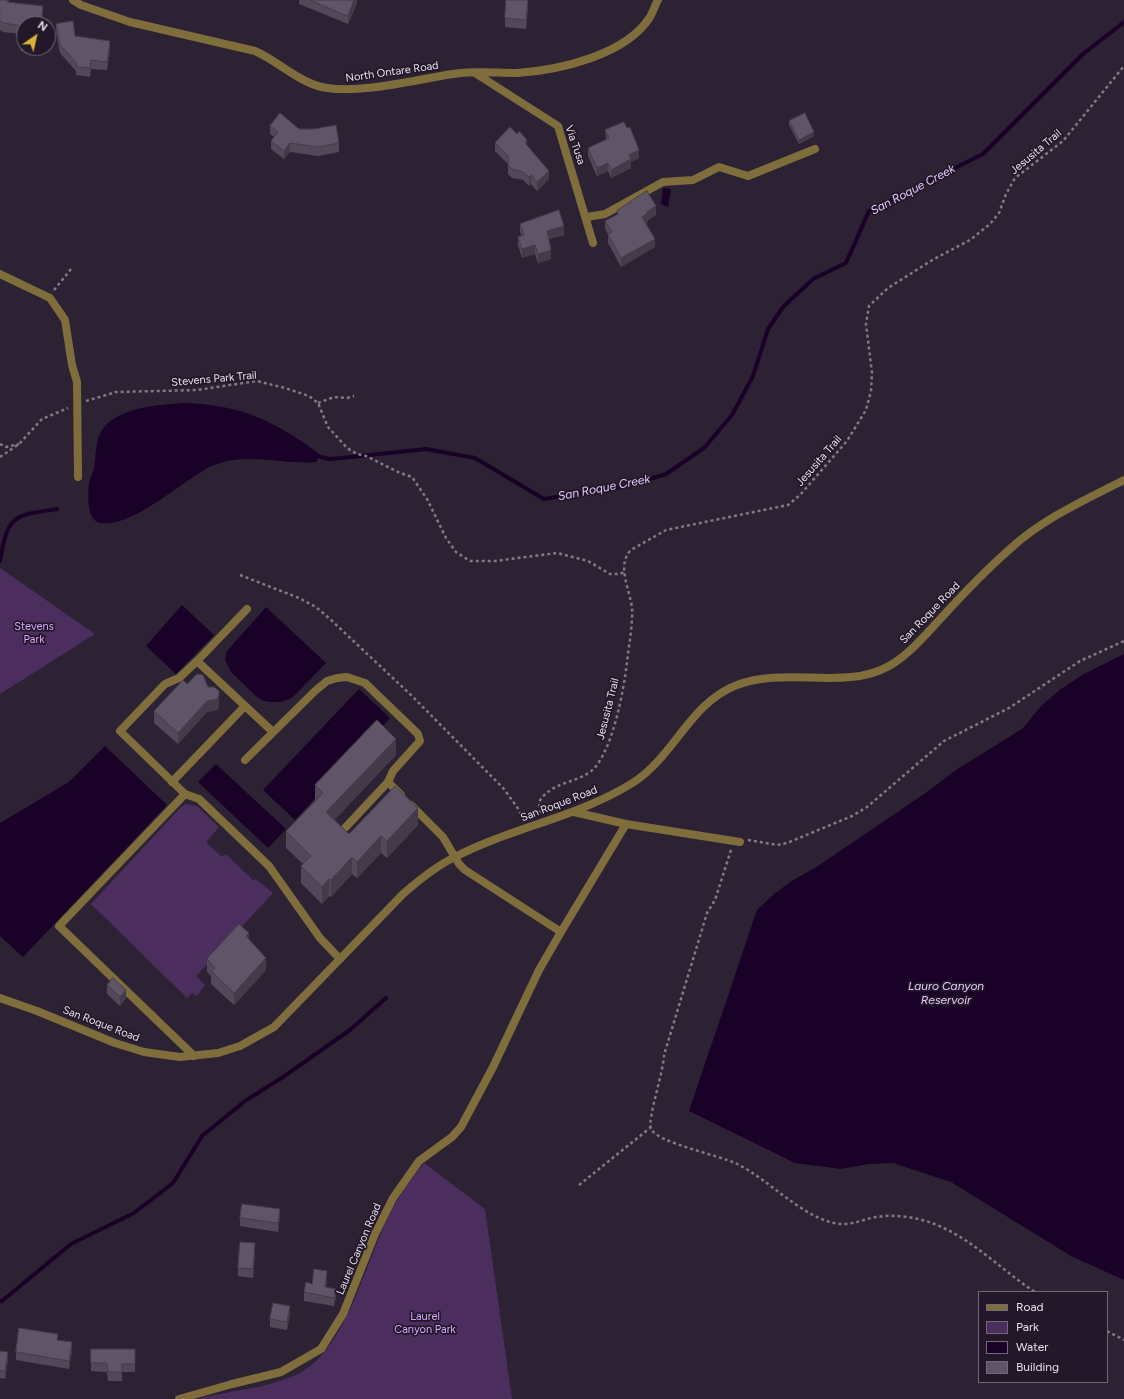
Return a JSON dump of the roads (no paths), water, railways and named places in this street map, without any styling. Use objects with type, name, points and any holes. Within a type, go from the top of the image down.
[{"type":"street","name":"North Ontare Road","points":[[73,0],[80,5],[130,22],[255,51],[271,58],[297,76],[326,88],[342,90],[474,72],[517,72],[541,70],[566,65],[602,54],[620,45],[636,32],[650,17],[658,0]]},
{"type":"street","name":"Via Tusa","points":[[474,72],[558,126],[587,217],[593,243]]},
{"type":"street","points":[[587,217],[606,214],[663,182],[693,180],[719,167],[748,176],[815,149]]},
{"type":"street","points":[[0,274],[50,298],[65,320],[72,365],[77,382],[78,476]]},
{"type":"street","name":"San Roque Road","points":[[0,998],[115,1043],[164,1056],[194,1056],[218,1053],[240,1046],[268,1031],[403,894],[423,877],[455,857],[526,828],[574,812],[611,796],[649,770],[702,709],[725,690],[753,679],[768,677],[856,677],[874,673],[890,666],[912,649],[976,580],[1012,546],[1040,526],[1072,507],[1124,480]]},
{"type":"street","points":[[247,609],[197,661],[179,678],[165,684],[120,731],[185,794],[199,799],[268,866],[320,938],[340,959]]},
{"type":"street","points":[[197,661],[273,732]]},
{"type":"street","points":[[245,760],[327,681],[342,677],[356,679],[365,683],[420,738],[420,741],[393,771],[388,782],[344,828]]},
{"type":"street","points":[[172,782],[245,706]]},
{"type":"street","points":[[388,782],[443,837],[465,870],[561,932]]},
{"type":"street","points":[[185,794],[59,926],[194,1056]]},
{"type":"street","points":[[574,812],[626,824],[736,842]]},
{"type":"street","name":"Laurel Canyon Road","points":[[180,1399],[282,1372],[321,1349],[343,1314],[375,1234],[393,1198],[419,1161],[447,1141],[461,1127],[493,1067],[539,970],[626,824]]},
{"type":"water","points":[[663,188],[671,189],[668,207],[661,204]]},
{"type":"water","points":[[182,403],[221,407],[254,416],[286,431],[302,441],[318,453],[317,462],[237,459],[225,462],[212,466],[158,502],[128,518],[113,523],[100,523],[95,521],[90,512],[88,493],[100,433],[108,423],[124,413],[153,406]]},
{"type":"water","points":[[182,605],[214,635],[176,674],[146,646]]},
{"type":"water","points":[[266,607],[326,663],[292,698],[281,702],[264,701],[257,697],[231,672],[225,660],[227,651]]},
{"type":"water","name":"Lauro Canyon Reservoir","points":[[1124,654],[1124,1280],[1071,1256],[951,1182],[893,1163],[869,1164],[841,1169],[795,1163],[689,1111],[757,910],[774,894],[793,880],[815,868],[927,792],[956,770],[1022,729],[1042,705],[1061,689],[1084,674]]},
{"type":"water","points":[[359,689],[390,718],[295,820],[263,790]]},
{"type":"water","points":[[105,746],[167,805],[23,957],[0,936],[0,823],[69,782]]},
{"type":"water","points":[[216,764],[286,829],[268,848],[198,782]]},
{"type":"waterway","name":"San Roque Creek","points":[[314,455],[329,459],[426,449],[475,458],[544,499],[627,486],[666,474],[704,448],[732,415],[753,376],[768,329],[783,307],[813,279],[846,263],[869,211],[983,154],[1083,54],[1124,22]]},
{"type":"waterway","name":"San Roque Creek","points":[[0,561],[6,534],[15,520],[31,513],[57,509]]},
{"type":"waterway","points":[[0,1301],[2,1301],[71,1244],[134,1213],[173,1183],[202,1136],[245,1101],[283,1077],[350,1030],[386,998]]},
{"type":"park label","name":"Stevens Park","points":[[34,633]]},
{"type":"park label","name":"Laurel Canyon Park","points":[[425,1323]]}]
